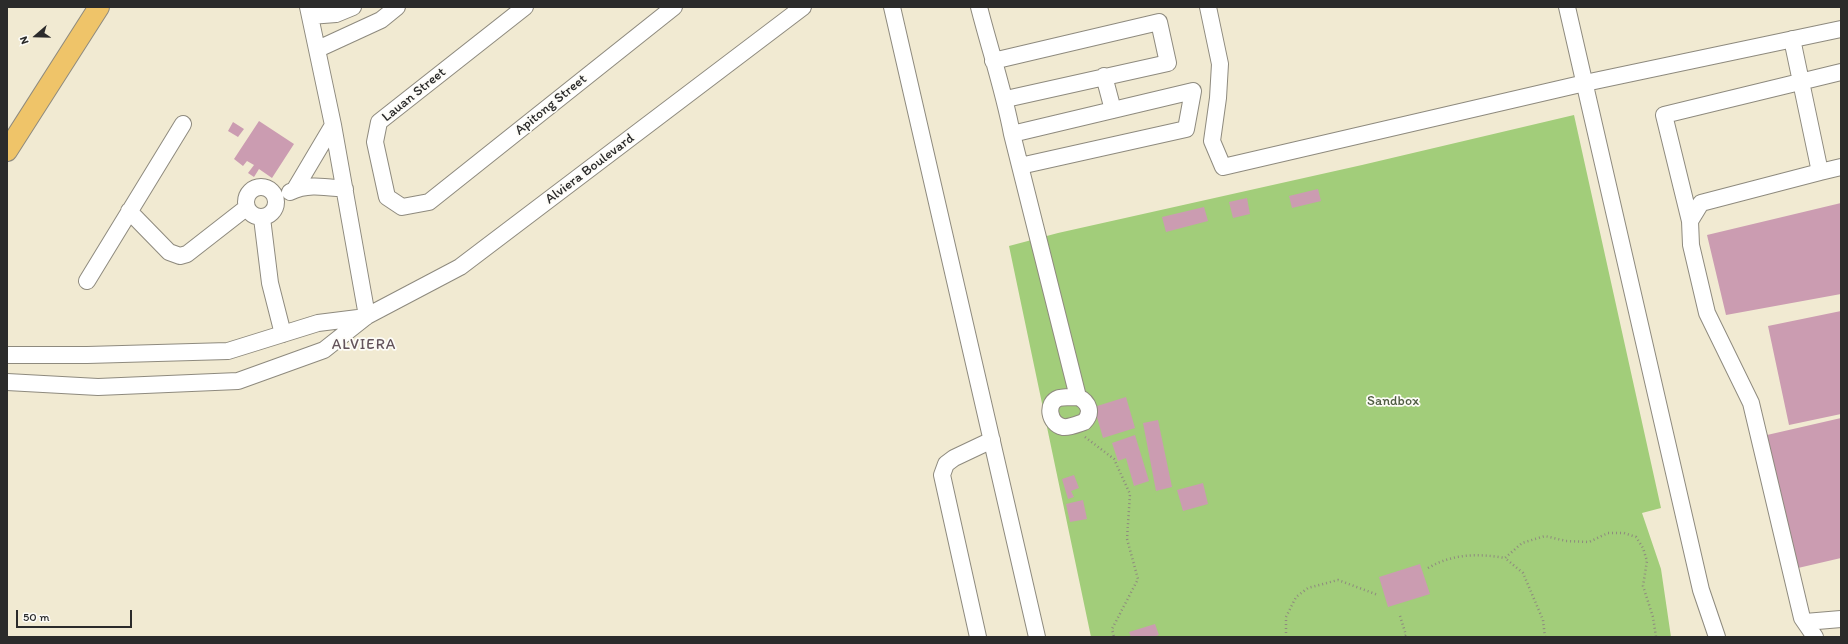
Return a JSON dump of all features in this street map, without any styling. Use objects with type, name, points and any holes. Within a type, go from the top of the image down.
[{"type":"main road","points":[[7,151],[99,7]]},
{"type":"street","points":[[352,7],[336,14],[309,11],[333,125],[367,316]]},
{"type":"street","points":[[318,49],[381,20],[397,7]]},
{"type":"street","name":"Lauan Street","points":[[429,202],[402,207],[387,197],[375,142],[379,122],[525,7]]},
{"type":"street","name":"Apitong Street","points":[[429,202],[674,7]]},
{"type":"street","name":"Alviera Boulevard","points":[[367,316],[460,267],[803,7]]},
{"type":"street","points":[[892,7],[1036,637]]},
{"type":"street","points":[[979,7],[993,61],[1006,99],[1012,134],[1078,397]]},
{"type":"street","points":[[1208,7],[1220,64],[1218,98],[1212,142],[1223,167],[1585,83],[1841,28]]},
{"type":"street","points":[[1567,7],[1701,590],[1717,637]]},
{"type":"street","points":[[993,61],[1159,22],[1168,63],[1006,99]]},
{"type":"street","points":[[1792,39],[1802,80],[1810,130],[1820,172]]},
{"type":"street","points":[[1815,637],[1802,618],[1751,404],[1707,312],[1691,245],[1690,221],[1664,115],[1802,80],[1841,72]]},
{"type":"street","points":[[1104,76],[1113,110]]},
{"type":"street","points":[[1012,134],[1193,91],[1186,129],[1020,166]]},
{"type":"street","points":[[87,281],[183,124]]},
{"type":"street","points":[[295,189],[333,125]]},
{"type":"street","points":[[1690,221],[1701,203],[1841,167]]},
{"type":"street","points":[[276,199],[295,189],[316,186],[345,189]]},
{"type":"street","points":[[256,187],[268,189],[273,193],[276,199],[276,206],[273,212],[262,218],[256,217],[246,208],[245,202],[247,196],[256,187]]},
{"type":"street","points":[[129,211],[169,252],[180,256],[187,254],[246,208]]},
{"type":"street","points":[[262,218],[270,283],[283,334]]},
{"type":"street","points":[[7,355],[87,355],[228,351],[318,323],[367,316]]},
{"type":"street","points":[[7,382],[98,387],[238,381],[324,350],[367,316]]},
{"type":"street","points":[[1078,397],[1088,405],[1089,415],[1084,422],[1070,426],[1066,427],[1057,425],[1051,418],[1050,409],[1058,398],[1078,397]]},
{"type":"street","points":[[978,637],[942,475],[946,464],[954,458],[992,440]]},
{"type":"street","points":[[1805,622],[1841,620]]},
{"type":"path","points":[[1070,426],[1114,459],[1130,494],[1127,539],[1138,579],[1112,629],[1114,637]]},
{"type":"path","points":[[1505,558],[1522,543],[1546,536],[1566,542],[1589,542],[1608,533],[1624,533],[1636,537],[1643,548],[1647,561],[1643,586],[1653,617],[1656,637]]},
{"type":"path","points":[[1428,568],[1442,559],[1464,556],[1487,554],[1505,558],[1523,573],[1543,620],[1545,637]]},
{"type":"path","points":[[1286,637],[1286,617],[1296,597],[1308,588],[1338,580],[1378,595]]},
{"type":"path","points":[[1400,616],[1406,635],[1404,637]]},
{"type":"green space","name":"Sandbox","points":[[1574,115],[1661,508],[1642,513],[1661,569],[1671,637],[1091,637],[1009,246],[1058,233],[1362,165]]},
{"type":"building","points":[[259,121],[294,144],[272,178],[259,169],[254,177],[248,173],[254,165],[247,161],[243,166],[234,159]]},
{"type":"building","points":[[233,122],[244,129],[238,137],[228,131]]},
{"type":"building","points":[[1318,189],[1321,201],[1292,208],[1289,196]]},
{"type":"building","points":[[1247,198],[1250,214],[1233,218],[1229,202]]},
{"type":"building","points":[[1841,203],[1841,294],[1726,315],[1707,235]]},
{"type":"building","points":[[1204,207],[1208,221],[1166,232],[1162,217]]},
{"type":"building","points":[[1841,311],[1841,414],[1789,425],[1768,326]]},
{"type":"building","points":[[1126,397],[1135,428],[1103,438],[1094,407]]},
{"type":"building","points":[[1841,418],[1841,558],[1798,568],[1767,435]]},
{"type":"building","points":[[1158,420],[1172,487],[1156,491],[1143,423]]},
{"type":"building","points":[[1135,435],[1149,481],[1134,486],[1126,458],[1118,461],[1112,443]]},
{"type":"building","points":[[1074,475],[1079,488],[1071,491],[1074,497],[1068,499],[1062,479]]},
{"type":"building","points":[[1203,483],[1208,504],[1183,511],[1177,490]]},
{"type":"building","points":[[1083,500],[1087,519],[1070,522],[1066,504]]},
{"type":"building","points":[[1420,564],[1430,594],[1388,607],[1379,577]]},
{"type":"building","points":[[1155,624],[1159,635],[1153,637],[1131,637],[1129,632]]},
{"type":"district","name":"ALVIERA","points":[[364,345]]}]
